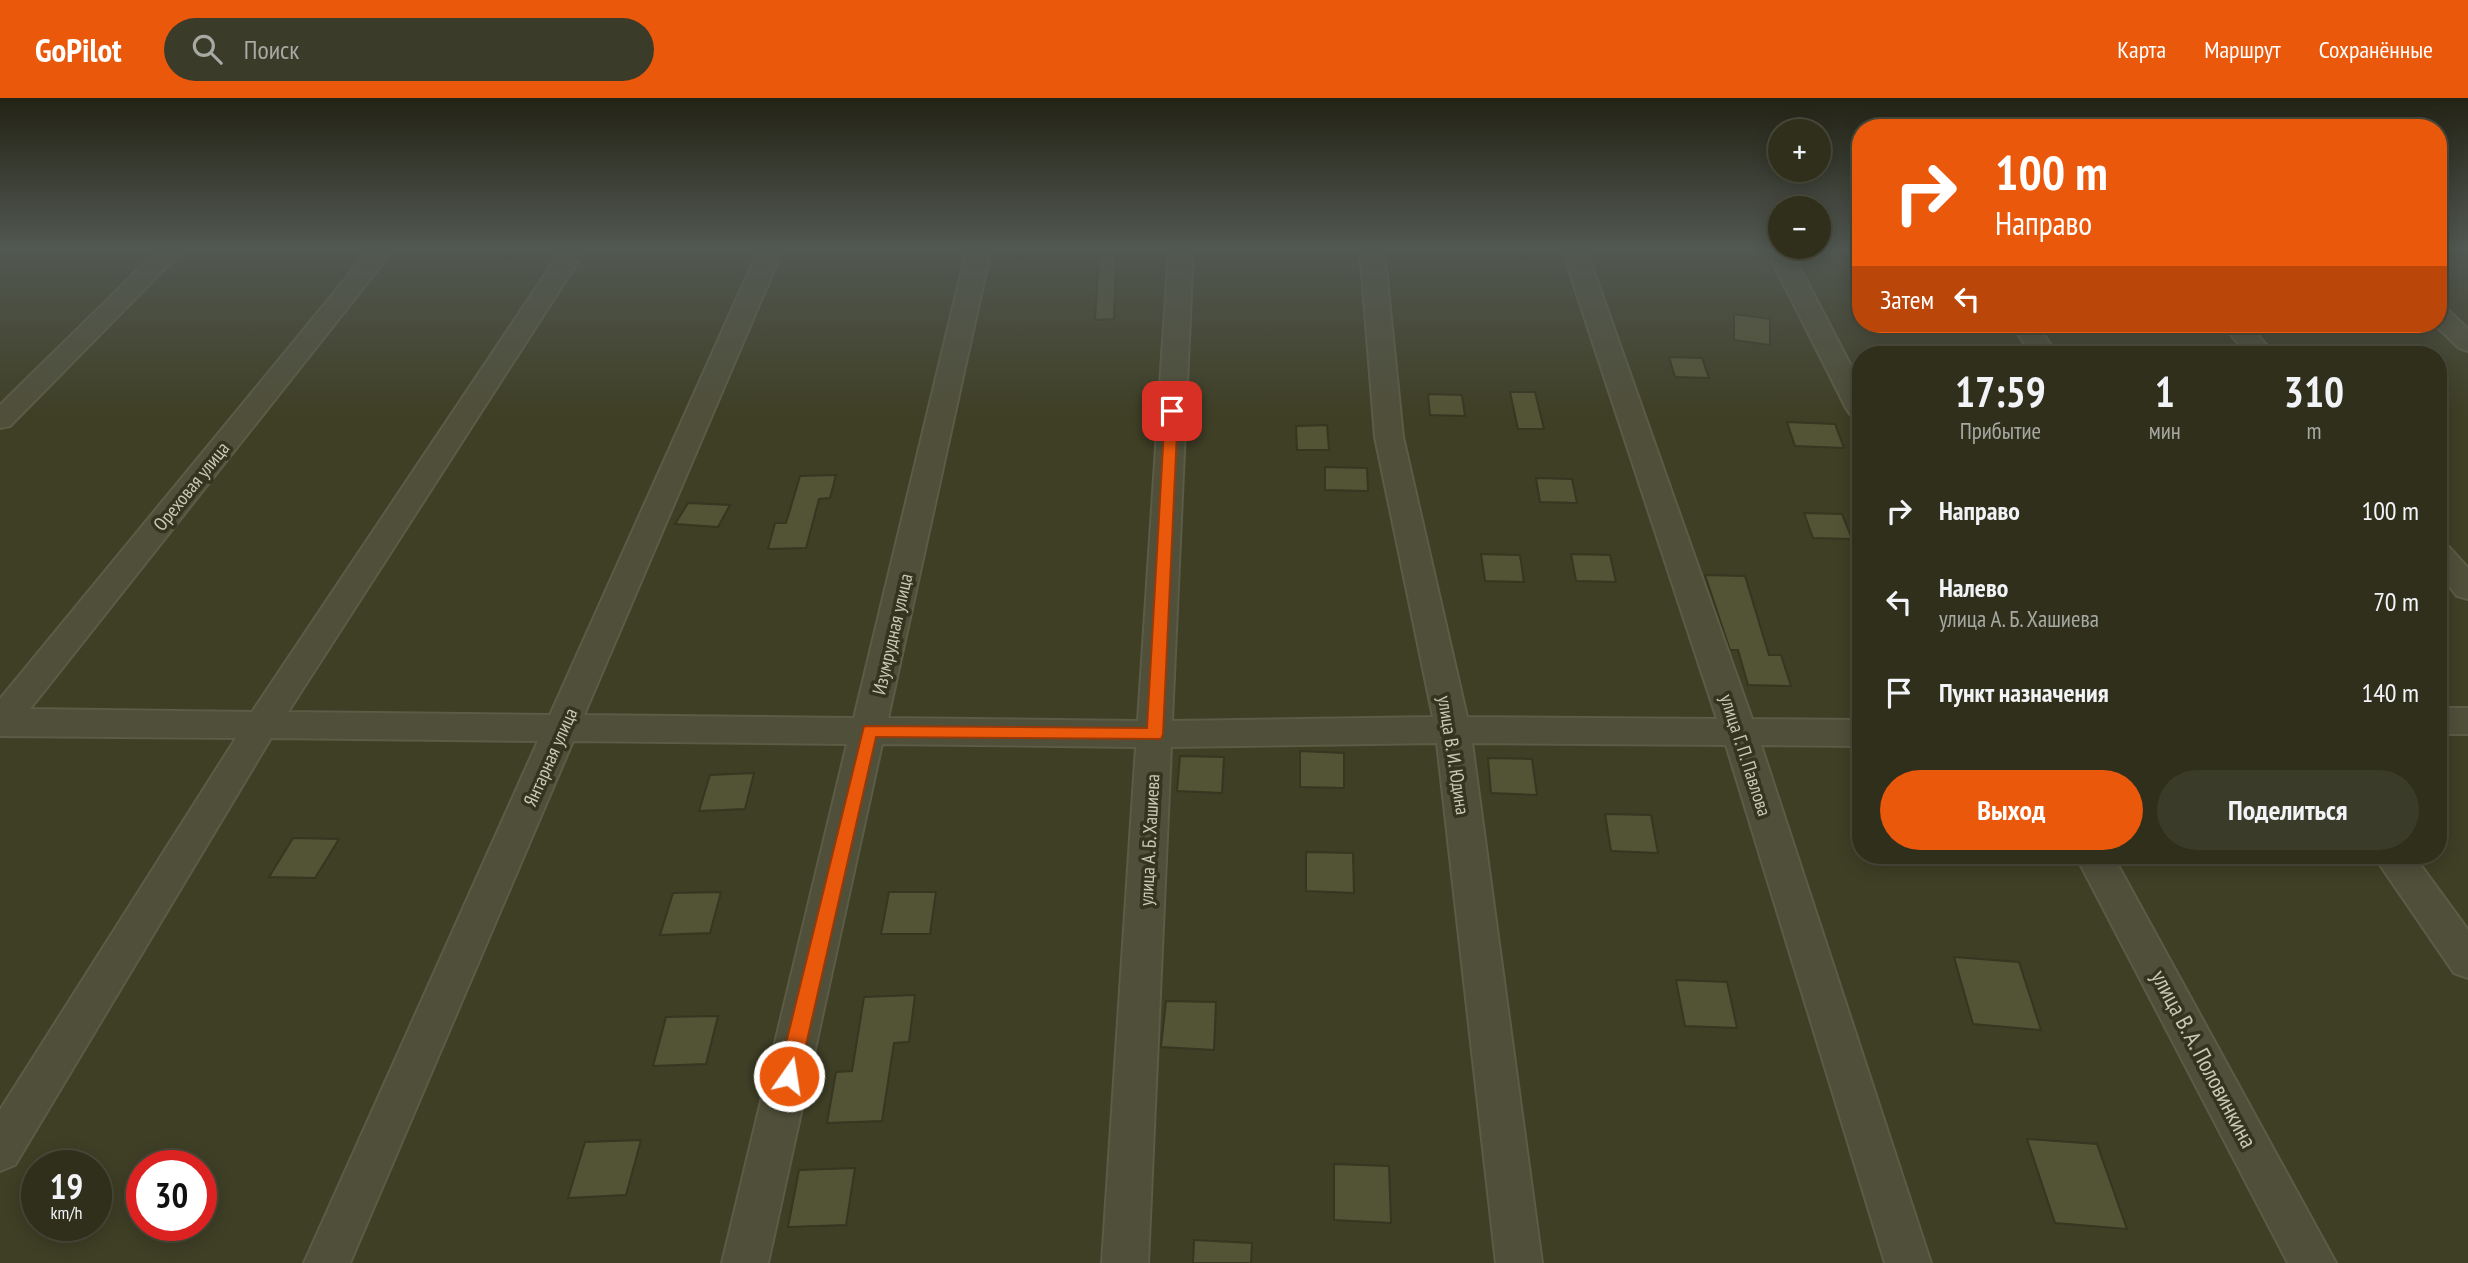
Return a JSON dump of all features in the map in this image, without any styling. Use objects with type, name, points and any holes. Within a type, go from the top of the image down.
[{"type":"street","points":[[0,420],[118,303]]},
{"type":"street","name":"Ореховая улица","points":[[0,722],[339,303]]},
{"type":"street","points":[[0,1150],[261,724],[538,303]]},
{"type":"street","name":"Янтарная улица","points":[[327,1263],[747,303]]},
{"type":"street","name":"Изумрудная улица","points":[[745,1263],[967,303]]},
{"type":"street","name":"улица А. Б. Хашиева","points":[[1125,1263],[1178,303]]},
{"type":"street","name":"улица В. И. Юдина","points":[[1377,303],[1389,437],[1453,730],[1519,1263]]},
{"type":"street","name":"улица Г. П. Павлова","points":[[1593,303],[1740,732],[1908,1263]]},
{"type":"street","points":[[1806,303],[1852,392]]},
{"type":"street","points":[[2447,323],[2468,343]]},
{"type":"street","points":[[2447,564],[2468,588]]},
{"type":"street","points":[[2447,720],[2468,721]]},
{"type":"street","points":[[0,722],[1155,734],[1453,730],[1852,733]]},
{"type":"street","name":"улица В. А. Половинкина","points":[[2098,864],[2313,1263]]},
{"type":"street","points":[[2399,864],[2468,961]]},
{"type":"building","points":[[1096,303],[1114,303],[1114,319],[1095,320]]},
{"type":"building","points":[[1734,314],[1770,319],[1770,345],[1734,340]]},
{"type":"building","points":[[1669,357],[1702,358],[1709,378],[1675,377]]},
{"type":"building","points":[[1510,392],[1535,392],[1544,429],[1518,429]]},
{"type":"building","points":[[1428,394],[1462,395],[1465,416],[1430,415]]},
{"type":"building","points":[[1787,422],[1835,424],[1844,448],[1795,446]]},
{"type":"building","points":[[1327,425],[1329,450],[1297,450],[1296,426]]},
{"type":"building","points":[[1325,467],[1367,468],[1368,491],[1325,490]]},
{"type":"building","points":[[836,475],[830,498],[819,499],[806,548],[768,549],[775,523],[786,523],[800,476]]},
{"type":"building","points":[[1536,478],[1572,479],[1577,503],[1540,502]]},
{"type":"building","points":[[688,503],[730,505],[718,527],[675,524]]},
{"type":"building","points":[[1804,513],[1842,514],[1852,539],[1813,538]]},
{"type":"building","points":[[1481,554],[1520,555],[1524,582],[1485,581]]},
{"type":"building","points":[[1571,554],[1610,555],[1616,582],[1576,581]]},
{"type":"building","points":[[1705,575],[1745,576],[1769,655],[1781,655],[1791,686],[1748,685],[1738,650],[1730,650]]},
{"type":"building","points":[[1300,751],[1344,753],[1344,788],[1300,787]]},
{"type":"building","points":[[1180,756],[1224,757],[1222,793],[1177,791]]},
{"type":"building","points":[[1488,758],[1532,759],[1537,795],[1491,793]]},
{"type":"building","points":[[754,773],[745,809],[699,811],[710,775]]},
{"type":"building","points":[[1605,814],[1651,815],[1658,853],[1611,851]]},
{"type":"building","points":[[293,838],[339,839],[315,878],[269,877]]},
{"type":"building","points":[[1306,852],[1353,853],[1354,893],[1306,891]]},
{"type":"building","points":[[721,892],[710,933],[660,935],[673,893]]},
{"type":"building","points":[[889,892],[936,892],[930,934],[881,934]]},
{"type":"building","points":[[1954,957],[2019,962],[2041,1030],[1973,1024]]},
{"type":"building","points":[[1676,980],[1727,982],[1737,1028],[1685,1026]]},
{"type":"building","points":[[915,995],[909,1042],[894,1043],[882,1121],[827,1123],[836,1072],[852,1071],[864,997]]},
{"type":"building","points":[[1166,1001],[1216,1002],[1214,1050],[1161,1047]]},
{"type":"building","points":[[718,1016],[706,1064],[653,1066],[666,1017]]},
{"type":"building","points":[[2027,1139],[2097,1144],[2127,1229],[2055,1223]]},
{"type":"building","points":[[641,1140],[626,1195],[568,1198],[585,1142]]},
{"type":"building","points":[[1334,1164],[1389,1166],[1391,1223],[1334,1220]]},
{"type":"building","points":[[855,1168],[846,1225],[788,1227],[799,1170]]},
{"type":"building","points":[[1194,1240],[1252,1243],[1251,1263],[1193,1263]]},
{"type":"route","points":[[789,1076],[870,730],[1155,734],[1172,411]]}]
